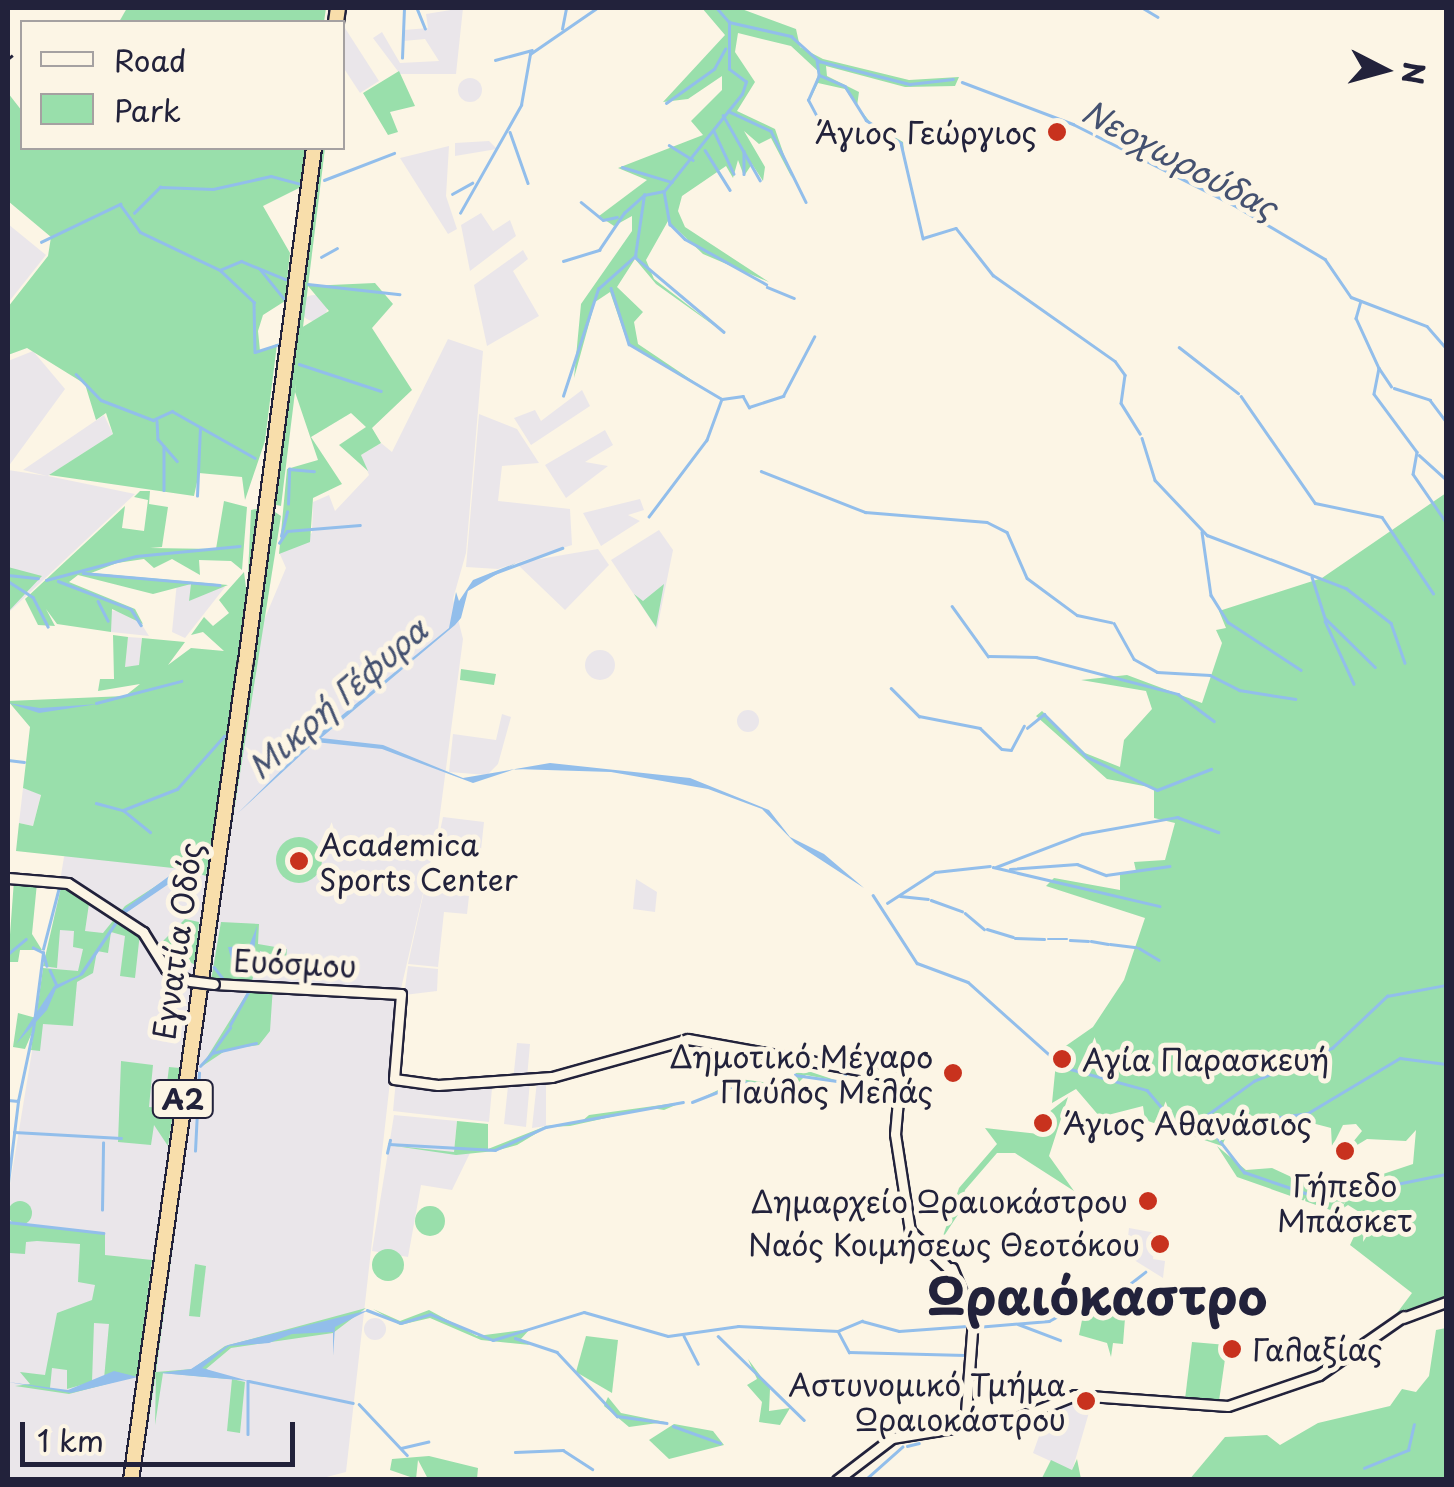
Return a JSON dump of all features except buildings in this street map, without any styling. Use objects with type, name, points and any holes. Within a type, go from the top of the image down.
[{"type":"highway","name":"Εγνατία Οδός","points":[[133,1480],[316,150]]},
{"type":"main road","name":"Ευόσμου","points":[[8,878],[61,882],[148,938],[166,969],[190,981],[401,994],[394,1079],[496,1086],[688,1039],[899,1076],[897,1134],[913,1231],[949,1268],[970,1320],[963,1424]]},
{"type":"main road","points":[[834,1480],[883,1438],[1048,1408],[1072,1394],[1230,1402],[1319,1374],[1382,1334],[1400,1317],[1446,1302]]},
{"type":"shaded area","points":[[463,8],[456,74],[400,74],[373,38],[382,32],[400,63],[439,61],[425,39],[403,41],[404,30],[428,28],[426,14]]},
{"type":"shaded area","points":[[345,28],[379,81],[360,93],[345,70]]},
{"type":"shaded area","points":[[470,78],[482,90],[470,102],[458,90]]},
{"type":"shaded area","points":[[489,141],[497,149],[455,156],[455,143]]},
{"type":"shaded area","points":[[449,146],[446,196],[457,229],[448,234],[400,158]]},
{"type":"shaded area","points":[[481,213],[493,231],[510,220],[516,236],[470,271],[461,225]]},
{"type":"shaded area","points":[[8,224],[46,255],[8,303]]},
{"type":"shaded area","points":[[523,250],[528,259],[513,271],[539,316],[487,346],[474,285]]},
{"type":"shaded area","points":[[314,295],[323,299],[327,308],[323,317],[314,321],[305,317],[301,308],[305,299]]},
{"type":"shaded area","points":[[448,339],[483,351],[466,553],[453,599],[463,639],[438,829],[400,993],[346,1472],[315,1480],[8,1480],[8,1197],[64,857],[123,760],[249,656],[286,568],[279,552],[312,533],[313,502],[329,495],[335,511],[369,475],[361,455],[381,443],[392,452]]},
{"type":"shaded area","points":[[33,351],[65,389],[8,467],[8,361]]},
{"type":"shaded area","points":[[582,390],[590,406],[531,445],[514,418],[535,410],[541,421]]},
{"type":"shaded area","points":[[479,414],[517,429],[539,463],[502,466],[498,501],[570,509],[572,545],[498,569],[466,567]]},
{"type":"shaded area","points":[[104,415],[113,434],[48,476],[135,494],[8,613],[8,470],[47,476],[23,470]]},
{"type":"shaded area","points":[[605,430],[613,445],[585,462],[608,466],[566,498],[545,465]]},
{"type":"shaded area","points":[[640,499],[644,510],[628,515],[640,521],[601,546],[583,513]]},
{"type":"shaded area","points":[[659,530],[673,550],[657,629],[611,560]]},
{"type":"shaded area","points":[[598,549],[609,565],[565,610],[516,563]]},
{"type":"shaded area","points":[[177,582],[225,587],[185,638],[172,632]]},
{"type":"shaded area","points":[[109,610],[135,614],[149,636],[111,632]]},
{"type":"shaded area","points":[[128,637],[142,638],[139,666],[124,667]]},
{"type":"shaded area","points":[[600,650],[611,654],[615,665],[611,676],[600,680],[589,676],[585,665],[589,654]]},
{"type":"shaded area","points":[[748,710],[756,713],[756,729],[748,732],[740,729],[737,721],[740,713]]},
{"type":"shaded area","points":[[502,714],[511,717],[498,764],[487,775],[449,772],[453,734],[496,740]]},
{"type":"shaded area","points":[[23,788],[41,794],[33,826],[19,823]]},
{"type":"shaded area","points":[[443,817],[484,822],[480,859],[435,855]]},
{"type":"shaded area","points":[[636,879],[657,892],[655,912],[633,909]]},
{"type":"shaded area","points":[[424,891],[469,896],[467,914],[444,912],[438,967],[408,964]]},
{"type":"shaded area","points":[[408,966],[438,969],[437,991],[404,995]]},
{"type":"shaded area","points":[[517,1043],[530,1044],[527,1078],[513,1081]]},
{"type":"shaded area","points":[[546,1079],[546,1126],[532,1128],[537,1081]]},
{"type":"shaded area","points":[[396,1080],[492,1088],[489,1122],[393,1111]]},
{"type":"shaded area","points":[[530,1081],[526,1127],[504,1124],[508,1086]]},
{"type":"shaded area","points":[[394,1115],[457,1121],[454,1152],[471,1151],[452,1190],[421,1185],[408,1257],[372,1251]]},
{"type":"shaded area","points":[[1129,1228],[1156,1233],[1153,1259],[1165,1261],[1163,1278],[1126,1255]]},
{"type":"shaded area","points":[[1036,1296],[1044,1299],[1044,1315],[1036,1318],[1028,1315],[1025,1307],[1028,1299]]},
{"type":"shaded area","points":[[375,1318],[383,1321],[383,1337],[375,1340],[367,1337],[364,1329],[367,1321]]},
{"type":"shaded area","points":[[1074,1400],[1090,1409],[1072,1471],[1033,1453],[1048,1411]]},
{"type":"green space","points":[[127,8],[326,8],[324,20],[120,20]]},
{"type":"green space","points":[[702,8],[739,8],[796,29],[800,47],[823,59],[909,80],[959,77],[955,86],[905,87],[826,66],[827,76],[859,92],[857,106],[845,89],[818,83],[808,104],[819,72],[791,46],[738,33],[735,52],[755,82],[737,111],[775,129],[792,178],[771,138],[759,144],[744,131],[765,167],[763,181],[752,164],[744,176],[738,160],[733,178],[726,166],[682,196],[678,211],[685,227],[769,282],[703,254],[668,221],[646,260],[654,279],[723,332],[656,284],[635,259],[617,287],[643,312],[634,322],[638,344],[705,389],[628,344],[610,292],[595,302],[574,378],[581,304],[632,231],[632,216],[614,226],[599,216],[647,180],[618,168],[703,135],[691,121],[722,90],[722,76],[688,99],[663,102],[725,35]]},
{"type":"green space","points":[[399,71],[415,106],[390,112],[398,132],[388,135],[363,93]]},
{"type":"green space","points":[[8,93],[20,108],[20,150],[306,150],[301,187],[263,206],[290,253],[285,301],[263,315],[258,331],[260,351],[277,344],[265,441],[245,500],[242,477],[199,473],[194,496],[49,475],[113,434],[106,413],[96,420],[85,384],[27,348],[8,355],[8,307],[48,256],[51,237],[8,201]]},
{"type":"green space","points":[[858,107],[871,123],[903,142],[905,160],[901,145],[872,127]]},
{"type":"green space","points":[[321,150],[325,150],[281,506],[272,504]]},
{"type":"green space","points":[[375,283],[393,304],[372,328],[412,390],[372,428],[381,443],[361,455],[368,471],[339,445],[366,427],[351,413],[311,437],[342,484],[313,498],[310,542],[279,554],[287,469],[318,460],[295,392],[301,328],[329,311],[308,286]]},
{"type":"green space","points":[[140,491],[150,491],[149,504],[168,507],[162,547],[150,548],[216,549],[224,501],[247,507],[242,570],[231,561],[199,560],[200,575],[172,559],[154,568],[144,559],[117,563],[91,573],[228,585],[189,601],[191,584],[153,594],[78,575],[69,582],[135,609],[143,624],[112,609],[111,632],[57,624],[46,609],[55,626],[38,625],[25,599],[125,506],[122,528],[144,531],[148,500],[134,497]]},
{"type":"green space","points":[[1446,493],[1446,1302],[1394,1317],[1412,1293],[1350,1245],[1364,1215],[1348,1205],[1339,1211],[1347,1200],[1336,1212],[1237,1177],[1217,1146],[1246,1170],[1272,1168],[1326,1193],[1413,1164],[1416,1130],[1406,1141],[1367,1139],[1344,1153],[1362,1131],[1356,1124],[1343,1125],[1332,1147],[1331,1128],[1289,1117],[1278,1128],[1259,1121],[1253,1135],[1228,1132],[1222,1146],[1145,1120],[1143,1106],[1100,1117],[1076,1089],[1052,1103],[1057,1052],[1093,1027],[1124,980],[1145,918],[1046,886],[1054,878],[1120,890],[1120,874],[1136,871],[1134,862],[1165,860],[1175,823],[1154,818],[1154,788],[1107,779],[1036,716],[1042,711],[1085,753],[1120,767],[1124,740],[1152,709],[1146,691],[1081,680],[1127,675],[1202,703],[1222,643],[1216,630],[1226,628],[1219,611],[1322,578]]},
{"type":"green space","points":[[261,508],[197,978],[225,757],[206,876],[186,869],[120,917],[140,933],[135,978],[120,976],[125,936],[111,932],[108,953],[97,951],[93,973],[77,982],[73,1026],[43,1024],[40,1051],[31,1050],[34,1028],[25,1049],[13,1047],[18,1013],[36,1018],[43,968],[78,971],[83,949],[73,947],[74,931],[60,930],[57,968],[43,966],[62,883],[90,897],[85,931],[103,933],[125,906],[182,869],[16,851],[19,823],[33,826],[41,795],[23,788],[30,727],[8,701],[125,696],[140,684],[98,691],[100,679],[114,679],[113,635],[128,637],[125,667],[139,665],[142,638],[185,642],[168,665],[191,648],[224,651],[203,632],[191,635],[204,617],[213,626],[229,613],[219,600],[244,572],[247,596],[251,510]]},
{"type":"green space","points":[[272,510],[281,516],[207,981]]},
{"type":"green space","points":[[8,567],[42,576],[8,612]]},
{"type":"green space","points":[[664,584],[656,627],[634,594],[643,601]]},
{"type":"green space","points":[[461,669],[496,674],[494,685],[460,680]]},
{"type":"green space","name":"Academica Sports Center","points":[[299,837],[315,844],[322,860],[315,876],[299,883],[283,876],[276,860],[283,844]]},
{"type":"green space","points":[[14,880],[37,883],[32,934],[42,950],[20,950],[18,962],[8,962]]},
{"type":"green space","points":[[185,919],[199,922],[195,965],[160,944]]},
{"type":"green space","points":[[221,922],[259,924],[258,944],[287,949],[286,959],[260,951],[252,981],[211,980]]},
{"type":"green space","points":[[208,985],[156,1372],[192,1369],[225,1346],[366,1308],[333,1333],[231,1348],[206,1369],[228,1379],[163,1373],[155,1425],[156,1374],[139,1480]]},
{"type":"green space","points":[[273,986],[270,1031],[259,1045],[228,1049],[201,1067],[250,988]]},
{"type":"green space","points":[[121,1061],[153,1065],[149,1107],[164,1108],[169,1067],[180,1068],[168,1146],[154,1125],[151,1145],[118,1142]]},
{"type":"green space","points":[[811,1072],[838,1081],[806,1075],[794,1087],[764,1083],[768,1094],[745,1083],[692,1103],[740,1079],[792,1086],[796,1073]]},
{"type":"green space","points":[[1068,1097],[1049,1156],[1074,1191],[1015,1153],[997,1153],[965,1190],[961,1210],[942,1239],[959,1188],[997,1144],[985,1128],[1048,1135],[1049,1112]]},
{"type":"green space","points":[[683,1102],[664,1110],[651,1108],[570,1126],[547,1127],[517,1145],[495,1151],[456,1155],[388,1145],[454,1152],[457,1121],[488,1124],[488,1149],[546,1126],[581,1122],[589,1115]]},
{"type":"green space","points":[[20,1201],[32,1213],[20,1225],[8,1213]]},
{"type":"green space","points":[[430,1206],[441,1210],[445,1221],[441,1232],[430,1236],[419,1232],[415,1221],[419,1210]]},
{"type":"green space","points":[[8,1223],[105,1234],[105,1255],[152,1260],[137,1376],[69,1394],[15,1386],[30,1384],[20,1372],[45,1375],[57,1313],[92,1300],[95,1285],[78,1282],[80,1244],[37,1241],[26,1242],[25,1254],[10,1253],[8,1281]],"holes":[[[94,1323],[109,1324],[104,1379],[69,1392],[50,1388],[52,1368],[67,1370],[67,1389],[92,1382]]]},
{"type":"green space","points":[[388,1249],[399,1254],[404,1265],[399,1276],[388,1281],[377,1276],[372,1265],[377,1254]]},
{"type":"green space","points":[[195,1264],[206,1266],[200,1317],[189,1316]]},
{"type":"green space","points":[[1085,1305],[1126,1305],[1123,1344],[1113,1343],[1111,1357],[1107,1343],[1079,1335]]},
{"type":"green space","points":[[373,1309],[400,1321],[429,1310],[477,1336],[530,1329],[520,1340],[530,1345],[481,1340],[430,1318],[400,1325]]},
{"type":"green space","points":[[1446,1328],[1446,1479],[1189,1480],[1225,1437],[1267,1435],[1280,1445],[1318,1423],[1390,1406],[1402,1389],[1416,1392],[1429,1376],[1436,1330]]},
{"type":"green space","points":[[586,1336],[618,1340],[612,1393],[576,1372]]},
{"type":"green space","points":[[1192,1342],[1227,1345],[1219,1401],[1185,1399]]},
{"type":"green space","points":[[748,1359],[770,1389],[769,1411],[790,1408],[780,1425],[759,1422],[762,1402],[747,1385],[757,1379]]},
{"type":"green space","points":[[232,1379],[245,1382],[240,1433],[227,1431]]},
{"type":"green space","points":[[608,1397],[621,1413],[665,1422],[629,1427],[604,1406]]},
{"type":"green space","points":[[674,1424],[713,1431],[724,1445],[669,1459],[649,1440]]},
{"type":"green space","points":[[429,1456],[478,1468],[477,1479],[428,1479],[418,1460],[416,1479],[390,1470],[392,1459]]},
{"type":"green space","points":[[1077,1459],[1081,1479],[1042,1478],[1051,1460],[1072,1470]]},
{"type":"water","points":[[516,563],[468,591],[461,618],[455,625],[321,738],[383,745],[463,778],[515,769],[473,783],[382,749],[315,742],[237,814],[314,738],[449,628],[456,592],[459,601],[473,580]]},
{"type":"water","points":[[8,703],[40,708],[98,704],[39,713]]},
{"type":"water","points":[[550,763],[690,778],[769,810],[790,837],[824,854],[864,888],[795,843],[762,809],[708,789],[611,772],[515,769]]},
{"type":"water","points":[[210,846],[176,879],[123,915],[152,933],[122,917],[83,975],[56,989],[47,1010],[16,1044],[54,986],[79,975],[123,910]]},
{"type":"water","points":[[257,926],[254,952],[236,953],[248,969],[235,974],[228,947],[249,946]]},
{"type":"water","points":[[369,1310],[335,1327],[333,1356],[333,1332],[292,1334],[269,1343],[229,1346],[202,1368],[249,1381],[160,1373],[191,1369],[228,1345]]},
{"type":"water","points":[[114,1371],[138,1377],[71,1393],[8,1382],[68,1390]]},
{"type":"waterway","points":[[402,58],[404,8]]},
{"type":"waterway","points":[[417,8],[425,28]]},
{"type":"waterway","points":[[562,29],[566,8]]},
{"type":"waterway","points":[[460,213],[521,105],[530,54],[597,8]]},
{"type":"waterway","name":"Νεοχωρούδας","points":[[717,8],[729,22],[791,36],[819,61],[910,84],[953,79]]},
{"type":"waterway","points":[[1143,8],[1158,17]]},
{"type":"waterway","points":[[665,190],[742,94],[746,82],[729,69],[729,22]]},
{"type":"waterway","points":[[666,103],[714,69],[725,49]]},
{"type":"waterway","points":[[495,60],[532,50]]},
{"type":"waterway","points":[[817,60],[819,75],[845,86],[866,120],[901,143],[923,238],[956,228],[993,275],[1115,361],[1125,375],[1121,403],[1140,434]]},
{"type":"waterway","points":[[817,117],[808,100],[819,75]]},
{"type":"waterway","name":"Νεοχωρούδας","points":[[962,82],[1073,124],[1234,205],[1325,259],[1351,297],[1427,326],[1446,348]]},
{"type":"waterway","points":[[728,111],[771,131],[806,202]]},
{"type":"waterway","points":[[723,115],[760,180]]},
{"type":"waterway","points":[[714,131],[734,174]]},
{"type":"waterway","points":[[510,132],[528,183]]},
{"type":"waterway","points":[[669,145],[693,160]]},
{"type":"waterway","points":[[705,150],[730,190]]},
{"type":"waterway","points":[[744,151],[744,174]]},
{"type":"waterway","points":[[324,180],[394,153]]},
{"type":"waterway","points":[[622,167],[672,182]]},
{"type":"waterway","points":[[134,213],[160,187],[213,189],[271,176],[301,184]]},
{"type":"waterway","points":[[452,194],[472,183]]},
{"type":"waterway","points":[[563,396],[598,289],[635,256],[644,195],[664,191],[670,224],[685,239],[766,284]]},
{"type":"waterway","points":[[624,213],[644,195]]},
{"type":"waterway","points":[[581,202],[603,220],[617,217]]},
{"type":"waterway","points":[[41,242],[120,204],[140,232],[220,270],[254,302],[255,352],[279,344]]},
{"type":"waterway","points":[[563,261],[599,250],[624,213]]},
{"type":"waterway","points":[[321,257],[337,248]]},
{"type":"waterway","points":[[635,257],[724,332]]},
{"type":"waterway","points":[[220,270],[241,261],[285,279]]},
{"type":"waterway","points":[[260,269],[286,301]]},
{"type":"waterway","points":[[308,284],[399,294]]},
{"type":"waterway","points":[[767,287],[794,298]]},
{"type":"waterway","points":[[611,288],[629,344],[722,399],[707,440],[649,517]]},
{"type":"waterway","name":"Νεοχωρούδας","points":[[1361,301],[1356,318],[1379,368],[1374,394],[1417,452],[1413,474],[1446,522]]},
{"type":"waterway","points":[[722,399],[743,396],[749,407],[783,396],[814,337]]},
{"type":"waterway","name":"Νεοχωρούδας","points":[[1179,347],[1238,393]]},
{"type":"waterway","points":[[299,364],[381,391]]},
{"type":"waterway","name":"Νεοχωρούδας","points":[[1379,368],[1391,386]]},
{"type":"waterway","points":[[76,374],[101,400],[153,420],[172,411],[255,458]]},
{"type":"waterway","name":"Νεοχωρούδας","points":[[1394,388],[1430,400],[1446,421]]},
{"type":"waterway","name":"Νεοχωρούδας","points":[[1241,396],[1315,503],[1382,517],[1433,593]]},
{"type":"waterway","points":[[157,421],[158,439],[177,461]]},
{"type":"waterway","points":[[197,496],[200,428]]},
{"type":"waterway","points":[[1142,438],[1155,480],[1207,535],[1346,588],[1391,623],[1405,663]]},
{"type":"waterway","points":[[164,446],[164,490]]},
{"type":"waterway","points":[[1419,455],[1446,479]]},
{"type":"waterway","points":[[288,504],[289,469],[314,471]]},
{"type":"waterway","name":"Μικρή Γέφυρα","points":[[761,471],[865,512],[987,522],[1007,532],[1027,578],[1077,615],[1111,622]]},
{"type":"waterway","points":[[281,536],[287,512]]},
{"type":"waterway","points":[[279,543],[287,531],[360,525]]},
{"type":"waterway","points":[[1202,532],[1211,595],[1228,622],[1301,670]]},
{"type":"waterway","points":[[46,580],[136,556],[240,546]]},
{"type":"waterway","points":[[489,575],[562,548]]},
{"type":"waterway","points":[[83,573],[219,585]]},
{"type":"waterway","points":[[8,575],[38,578]]},
{"type":"waterway","points":[[1312,577],[1325,618],[1375,667]]},
{"type":"waterway","points":[[8,581],[33,597],[48,626]]},
{"type":"waterway","points":[[58,581],[131,609],[141,625]]},
{"type":"waterway","points":[[98,601],[108,621]]},
{"type":"waterway","points":[[952,606],[988,656],[1036,657],[1178,694],[1214,721]]},
{"type":"waterway","points":[[1325,621],[1354,684]]},
{"type":"waterway","points":[[1114,623],[1134,659],[1157,672],[1210,675],[1239,690],[1295,699]]},
{"type":"waterway","points":[[96,703],[181,681]]},
{"type":"waterway","points":[[891,688],[919,716],[980,728],[1002,749],[1011,750],[1024,726]]},
{"type":"waterway","points":[[1027,728],[1044,714],[1087,757],[1157,790],[1211,769]]},
{"type":"waterway","points":[[123,810],[177,789],[224,736]]},
{"type":"waterway","points":[[8,760],[24,762]]},
{"type":"waterway","points":[[96,803],[123,810],[150,832]]},
{"type":"waterway","points":[[996,867],[1082,834],[1177,817],[1218,832]]},
{"type":"waterway","points":[[1010,869],[1077,864],[1106,875],[1169,866]]},
{"type":"waterway","points":[[887,903],[935,872],[990,866]]},
{"type":"waterway","points":[[993,867],[1159,906]]},
{"type":"waterway","points":[[43,949],[59,887]]},
{"type":"waterway","points":[[873,895],[917,963],[968,982],[1063,1067],[1147,1090],[1179,1128],[1207,1115],[1231,1124],[1308,1113],[1400,1058],[1446,1064]]},
{"type":"waterway","points":[[900,896],[928,899]]},
{"type":"waterway","points":[[931,900],[962,911]]},
{"type":"waterway","points":[[965,913],[984,929]]},
{"type":"waterway","points":[[987,929],[1013,937]]},
{"type":"waterway","points":[[1015,938],[1044,939]]},
{"type":"waterway","points":[[8,954],[26,939]]},
{"type":"waterway","points":[[1048,939],[1067,939]]},
{"type":"waterway","points":[[1070,940],[1088,941]]},
{"type":"waterway","points":[[1091,941],[1108,944]]},
{"type":"waterway","points":[[1110,944],[1136,947]]},
{"type":"waterway","name":"Μικρή Γέφυρα","points":[[8,1100],[18,1101],[33,1030],[43,953],[33,948]]},
{"type":"waterway","points":[[1139,948],[1159,960]]},
{"type":"waterway","points":[[44,955],[47,966]]},
{"type":"waterway","points":[[214,967],[224,980]]},
{"type":"waterway","points":[[50,970],[57,986]]},
{"type":"waterway","points":[[232,981],[249,982]]},
{"type":"waterway","points":[[1207,1115],[1254,1081],[1332,1048],[1387,996],[1446,985]]},
{"type":"waterway","points":[[230,1025],[249,991]]},
{"type":"waterway","points":[[213,1051],[230,1028]]},
{"type":"waterway","points":[[200,1066],[212,1053],[256,1043]]},
{"type":"waterway","points":[[195,1151],[199,1073]]},
{"type":"waterway","points":[[692,1102],[743,1082],[790,1087],[795,1075],[837,1081],[847,1073]]},
{"type":"waterway","points":[[8,1183],[18,1101]]},
{"type":"waterway","points":[[389,1144],[495,1150],[546,1127],[683,1102]]},
{"type":"waterway","points":[[1192,1124],[1210,1128],[1244,1172],[1323,1199],[1446,1174]]},
{"type":"waterway","points":[[14,1132],[121,1138]]},
{"type":"waterway","points":[[387,1153],[390,1140]]},
{"type":"waterway","points":[[102,1210],[103,1143]]},
{"type":"waterway","points":[[8,1222],[103,1233]]},
{"type":"waterway","points":[[1131,1283],[1145,1272]]},
{"type":"waterway","points":[[1109,1300],[1124,1287]]},
{"type":"waterway","points":[[1080,1305],[1090,1303]]},
{"type":"waterway","points":[[976,1327],[1049,1321],[1076,1306]]},
{"type":"waterway","points":[[367,1310],[401,1323],[430,1314],[493,1340],[584,1312],[668,1336],[738,1326],[838,1331],[862,1321],[899,1331],[967,1326]]},
{"type":"waterway","points":[[1018,1324],[1060,1340]]},
{"type":"waterway","points":[[838,1331],[849,1352],[965,1355]]},
{"type":"waterway","points":[[684,1336],[698,1364]]},
{"type":"waterway","points":[[718,1336],[804,1420]]},
{"type":"waterway","points":[[515,1338],[557,1352],[617,1416],[667,1423]]},
{"type":"waterway","points":[[248,1381],[248,1434]]},
{"type":"waterway","points":[[249,1381],[353,1403]]},
{"type":"waterway","points":[[359,1404],[407,1455]]},
{"type":"waterway","points":[[1364,1468],[1408,1450],[1414,1425]]},
{"type":"waterway","points":[[673,1426],[720,1443]]},
{"type":"waterway","points":[[401,1448],[428,1442]]},
{"type":"waterway","points":[[907,1446],[919,1443]]},
{"type":"waterway","points":[[865,1480],[902,1447]]},
{"type":"waterway","points":[[515,1452],[563,1450],[592,1469]]},
{"type":"railway","points":[[8,59],[13,55]]},
{"type":"place","name":"Άγιος Γεώργιος","points":[[1057,132]]},
{"type":"place","name":"Academica Sports Center","points":[[299,861]]},
{"type":"place","name":"Αγία Παρασκευή","points":[[1062,1059]]},
{"type":"place","name":"Δημοτικό Μέγαρο Παύλος Μελάς","points":[[953,1073]]},
{"type":"place","name":"Άγιος Αθανάσιος","points":[[1043,1123]]},
{"type":"place","name":"Γήπεδο Μπάσκετ","points":[[1345,1151]]},
{"type":"place","name":"Δημαρχείο Ωραιοκάστρου","points":[[1148,1201]]},
{"type":"place","name":"Ναός Κοιμήσεως Θεοτόκου","points":[[1160,1244]]},
{"type":"place","name":"Γαλαξίας","points":[[1232,1349]]},
{"type":"place","name":"Αστυνομικό Τμήμα Ωραιοκάστρου","points":[[1086,1401]]},
{"type":"district","name":"Ωραιόκαστρο","points":[[1097,1295]]}]
